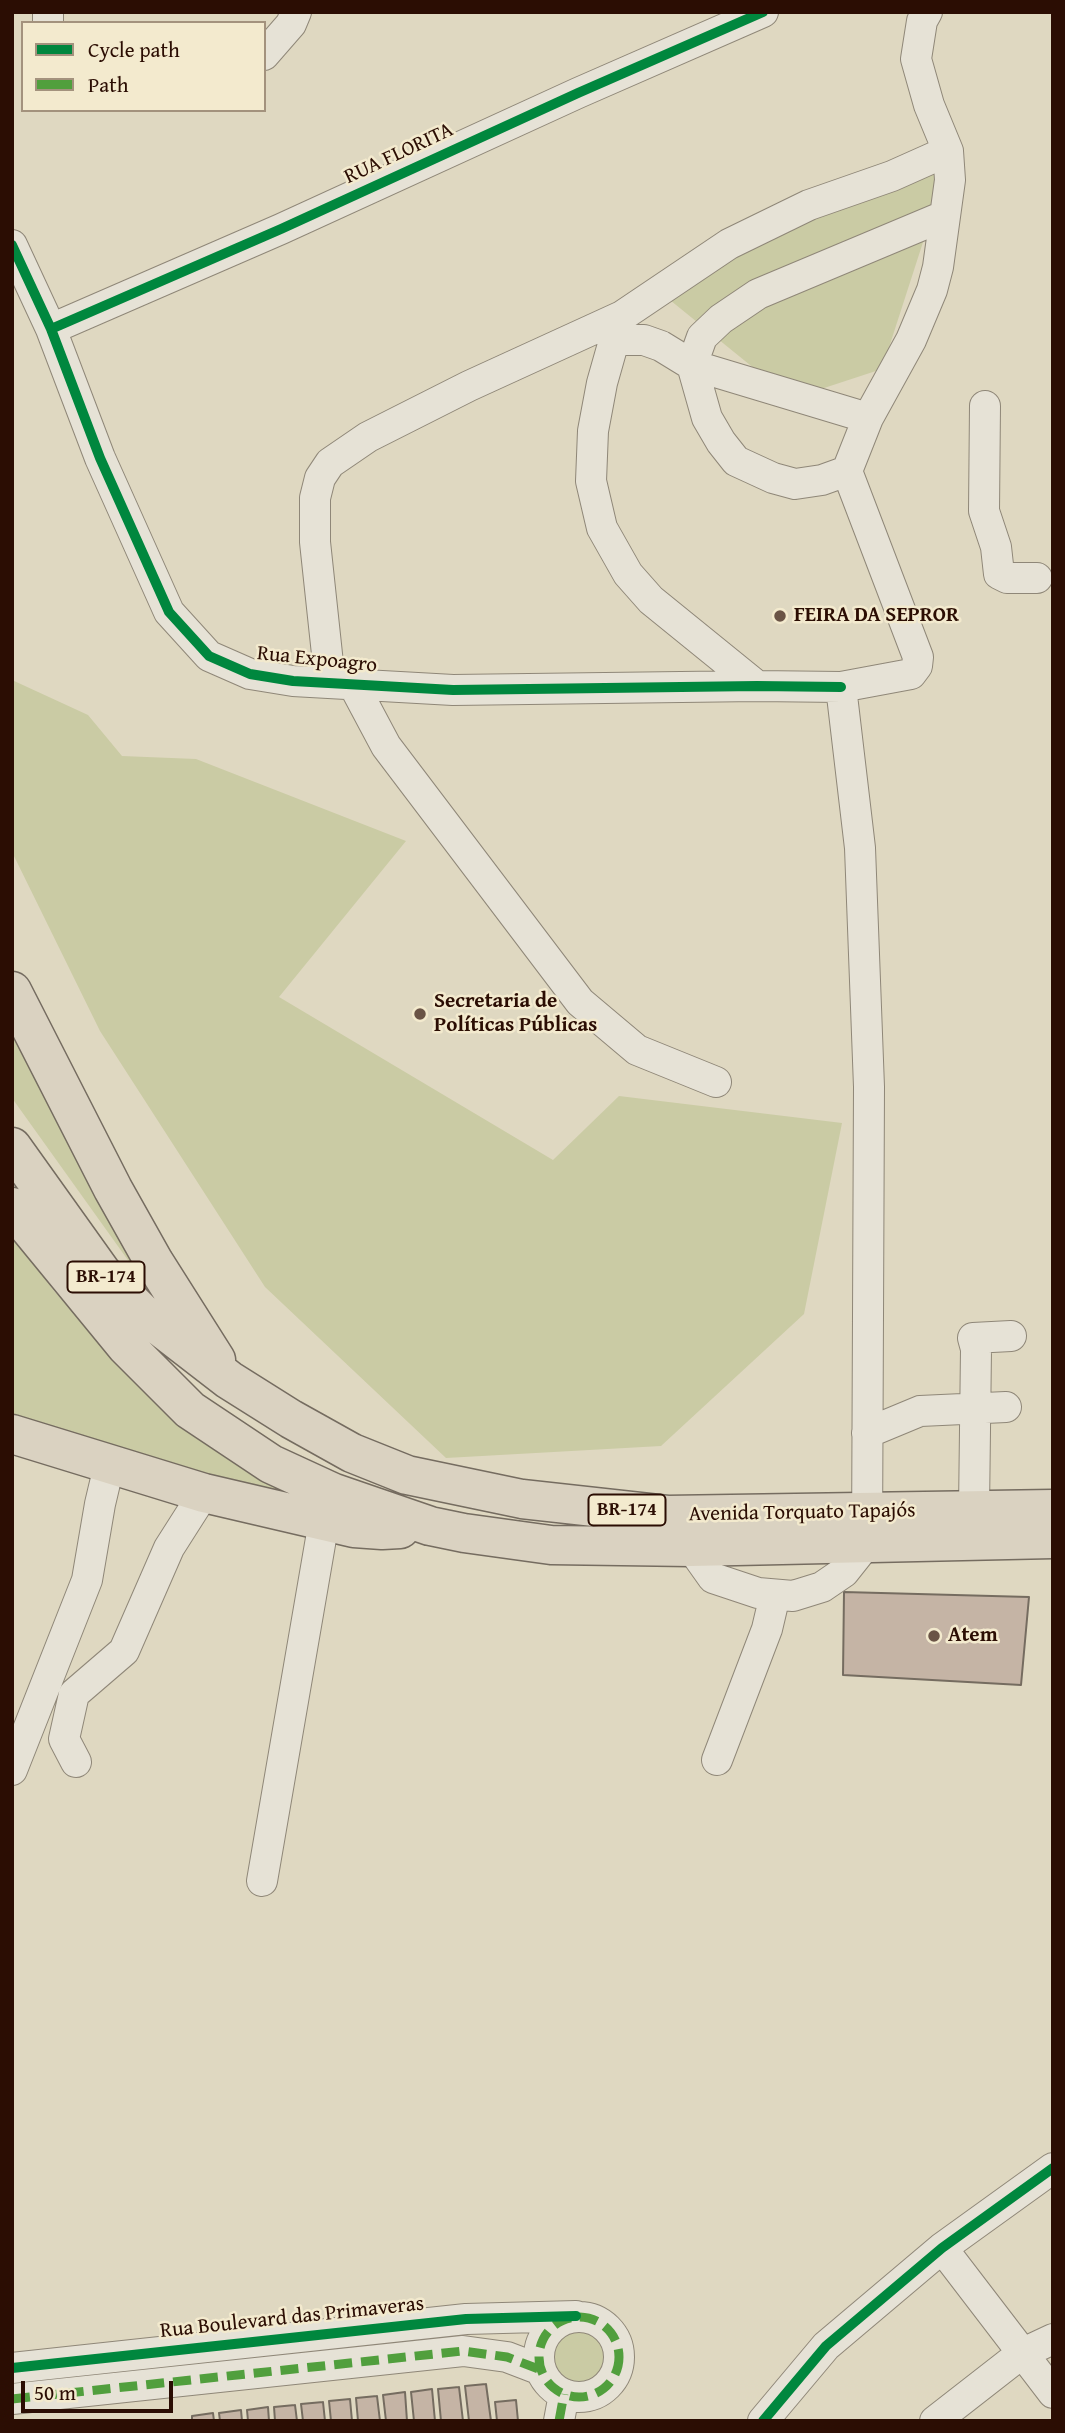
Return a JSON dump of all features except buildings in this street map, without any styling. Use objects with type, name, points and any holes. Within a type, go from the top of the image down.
[{"type":"highway","points":[[12,991],[113,1189],[154,1262],[229,1380]]},
{"type":"highway","name":"Avenida Torquato Tapajós","points":[[12,1147],[102,1273],[141,1312],[229,1380],[352,1453],[407,1475],[522,1499],[667,1515],[1053,1539]]},
{"type":"highway","name":"Avenida Torquato Tapajós","points":[[12,1207],[126,1346],[190,1410],[284,1470],[334,1493],[430,1526],[464,1534],[551,1545],[691,1547],[868,1528],[974,1510],[1053,1509]]},
{"type":"highway","points":[[12,1434],[204,1493],[354,1528],[382,1530],[430,1526]]},
{"type":"street","points":[[266,53],[291,24],[296,12]]},
{"type":"street","name":"RUA FLORITA","points":[[51,329],[281,229],[762,12]]},
{"type":"street","points":[[927,12],[922,21],[916,59],[929,106],[948,151],[950,180],[938,267],[932,290],[911,340],[868,418],[847,471],[822,480],[795,484],[773,478],[736,461],[707,418],[693,372],[702,337],[721,319],[758,294],[944,216]]},
{"type":"street","points":[[716,1082],[637,1050],[580,1002],[341,683],[316,542],[315,509],[320,478],[330,463],[368,437],[469,386],[618,328],[729,244],[809,205],[892,176],[948,151]]},
{"type":"street","name":"Rua Expoagro","points":[[12,245],[51,329],[100,458],[169,612],[209,656],[250,674],[293,681],[453,690],[841,687],[911,674],[918,657],[847,471]]},
{"type":"street","points":[[618,328],[661,346],[693,372],[868,418]]},
{"type":"street","points":[[618,328],[602,383],[593,431],[591,481],[602,528],[628,574],[651,600],[757,686]]},
{"type":"street","points":[[985,406],[984,511],[996,547],[999,575],[1007,578],[1037,578]]},
{"type":"street","points":[[691,1547],[713,1578],[758,1593],[793,1596],[822,1587],[844,1572],[868,1528],[869,1087],[860,848],[841,687]]},
{"type":"street","points":[[974,1510],[976,1349],[973,1338],[1011,1336]]},
{"type":"street","points":[[867,1433],[920,1411],[1006,1407]]},
{"type":"street","points":[[12,1770],[88,1580],[109,1466]]},
{"type":"street","points":[[76,1762],[65,1739],[74,1694],[124,1651],[169,1548],[204,1493]]},
{"type":"street","points":[[262,1881],[324,1521]]},
{"type":"street","points":[[716,1760],[767,1629],[775,1594]]},
{"type":"street","points":[[763,2421],[826,2346],[942,2248],[1053,2168]]},
{"type":"street","points":[[942,2248],[1053,2393]]},
{"type":"street","points":[[576,2316],[601,2323],[611,2332],[619,2357],[617,2370],[602,2390],[577,2398],[562,2408],[541,2370],[540,2346],[545,2335],[554,2326],[564,2319],[576,2316]]},
{"type":"street","name":"Rua Boulevard das Primaveras","points":[[12,2368],[466,2319],[576,2316]]},
{"type":"street","points":[[935,2421],[1021,2354],[1053,2339]]},
{"type":"street","points":[[12,2399],[463,2351],[507,2357],[541,2370]]},
{"type":"green space","points":[[941,153],[936,202],[882,369],[821,389],[766,378],[665,296],[708,256]]},
{"type":"green space","points":[[12,680],[88,715],[122,756],[196,759],[406,841],[279,997],[553,1160],[619,1096],[842,1123],[804,1314],[661,1446],[446,1458],[265,1287],[100,1031],[12,852]]},
{"type":"green space","points":[[12,1011],[158,1288],[140,1277],[12,1098]]},
{"type":"green space","points":[[12,1234],[54,1291],[112,1356],[310,1502],[12,1423]]},
{"type":"green space","points":[[579,2323],[592,2326],[603,2333],[610,2344],[613,2357],[610,2370],[603,2381],[592,2388],[579,2391],[566,2388],[555,2381],[548,2370],[545,2357],[548,2344],[555,2333],[566,2326]]},
{"type":"marked path","points":[[579,2317],[594,2320],[607,2329],[616,2342],[619,2357],[616,2372],[607,2385],[594,2394],[579,2397],[564,2394],[551,2385],[542,2372],[539,2357],[542,2342],[551,2329],[564,2320],[579,2317]]},
{"type":"marked path","points":[[12,2399],[463,2351],[507,2357],[541,2370]]},
{"type":"marked path","points":[[559,2421],[564,2394]]},
{"type":"cycle path","points":[[51,329],[281,229],[763,12]]},
{"type":"cycle path","points":[[12,245],[51,329],[100,458],[169,612],[209,656],[250,674],[293,681],[453,690],[841,687]]},
{"type":"cycle path","points":[[763,2421],[826,2346],[942,2248],[1053,2168]]},
{"type":"cycle path","points":[[12,2368],[466,2319],[576,2316]]},
{"type":"place","name":"FEIRA DA SEPROR","points":[[780,616]]},
{"type":"place","name":"Secretaria de Políticas Públicas","points":[[420,1014]]},
{"type":"place","name":"Atem","points":[[934,1636]]}]
